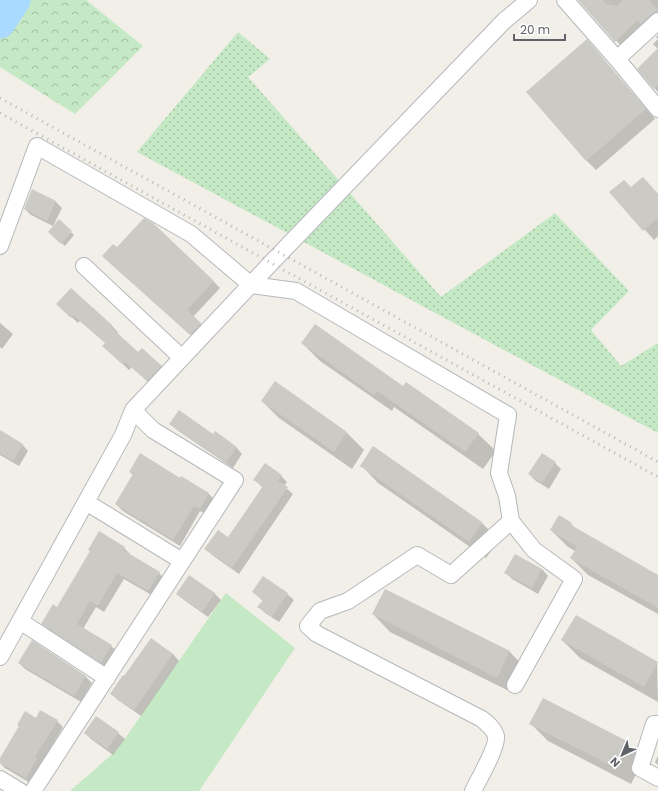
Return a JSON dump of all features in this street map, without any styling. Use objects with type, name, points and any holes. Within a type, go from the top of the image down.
[{"type":"street","points":[[0,657],[123,435],[133,410],[499,26],[530,0]]},
{"type":"street","points":[[565,0],[617,59],[658,109]]},
{"type":"street","points":[[617,59],[658,21]]},
{"type":"street","points":[[0,246],[37,146],[191,234],[251,286],[296,291],[508,415],[499,472],[507,496],[511,521],[534,550],[574,579],[515,684]]},
{"type":"street","points":[[84,266],[182,358]]},
{"type":"street","points":[[33,791],[235,480],[153,430],[133,410]]},
{"type":"street","points":[[86,502],[182,561]]},
{"type":"street","points":[[473,791],[493,749],[496,737],[492,728],[482,719],[317,634],[308,626],[320,611],[348,601],[417,556],[451,575],[511,521]]},
{"type":"street","points":[[20,621],[107,678]]},
{"type":"street","points":[[658,724],[654,724],[640,768],[658,778]]},
{"type":"street","points":[[0,779],[20,791]]},
{"type":"green space","points":[[0,0],[86,0],[143,46],[75,114],[0,67]]},
{"type":"green space","points":[[238,32],[270,59],[248,77],[441,297],[555,213],[629,291],[591,330],[621,366],[658,343],[658,433],[137,152]]},
{"type":"green space","points":[[226,593],[295,648],[199,791],[70,791],[117,750]]},
{"type":"building","points":[[578,0],[603,0],[606,4],[617,6],[623,0],[649,0],[658,12],[652,14],[641,24],[638,20],[615,42]]},
{"type":"building","points":[[587,39],[646,109],[586,161],[526,92]]},
{"type":"building","points":[[658,48],[658,85],[654,89],[637,69]]},
{"type":"building","points":[[643,177],[658,194],[658,218],[643,231],[609,192],[624,180],[631,187]]},
{"type":"building","points":[[32,189],[56,201],[47,221],[24,209]]},
{"type":"building","points":[[144,218],[153,223],[214,281],[187,310],[201,323],[190,335],[102,256],[113,244],[117,247]]},
{"type":"building","points":[[59,219],[72,231],[61,244],[48,232]]},
{"type":"building","points":[[71,288],[112,325],[111,327],[138,352],[142,348],[162,366],[147,381],[125,362],[122,364],[102,346],[105,343],[73,315],[71,318],[56,304]]},
{"type":"building","points":[[315,324],[403,386],[406,382],[479,433],[465,452],[377,391],[374,395],[301,343]]},
{"type":"building","points":[[275,381],[347,432],[334,452],[261,401]]},
{"type":"building","points":[[179,410],[213,434],[215,431],[237,447],[226,462],[169,424]]},
{"type":"building","points":[[0,430],[23,444],[13,461],[0,453]]},
{"type":"building","points":[[373,446],[482,522],[469,542],[360,466]]},
{"type":"building","points":[[140,453],[180,478],[181,476],[209,493],[200,509],[194,506],[173,540],[115,504],[133,474],[129,472]]},
{"type":"building","points":[[542,453],[556,462],[542,483],[528,474]]},
{"type":"building","points":[[265,463],[282,475],[278,481],[288,487],[232,568],[204,549],[218,530],[228,537],[263,486],[253,480]]},
{"type":"building","points":[[559,515],[572,523],[571,525],[658,575],[658,608],[570,558],[577,547],[550,530]]},
{"type":"building","points":[[99,531],[125,547],[123,550],[160,572],[148,591],[117,573],[98,606],[90,601],[77,624],[112,645],[101,663],[41,624],[53,604],[57,607],[90,551],[88,550]]},
{"type":"building","points":[[515,554],[542,569],[532,588],[504,573]]},
{"type":"building","points":[[189,575],[215,593],[202,612],[176,594]]},
{"type":"building","points":[[263,576],[288,593],[272,617],[257,607],[263,600],[252,592]]},
{"type":"building","points":[[385,589],[510,651],[497,678],[372,614]]},
{"type":"building","points":[[576,615],[658,662],[644,687],[561,640]]},
{"type":"building","points":[[151,638],[173,654],[134,710],[110,694]]},
{"type":"building","points":[[32,640],[86,676],[74,696],[18,663]]},
{"type":"building","points":[[543,698],[627,741],[614,767],[529,724]]},
{"type":"building","points":[[40,710],[58,720],[35,757],[37,758],[26,778],[0,763],[0,758],[19,726],[17,725],[25,711],[36,718]]},
{"type":"building","points":[[96,716],[119,732],[107,749],[84,733]]},
{"type":"waterway","points":[[0,23],[15,0]]},
{"type":"railway","points":[[0,98],[658,462]]},
{"type":"railway","points":[[0,113],[658,477]]}]
